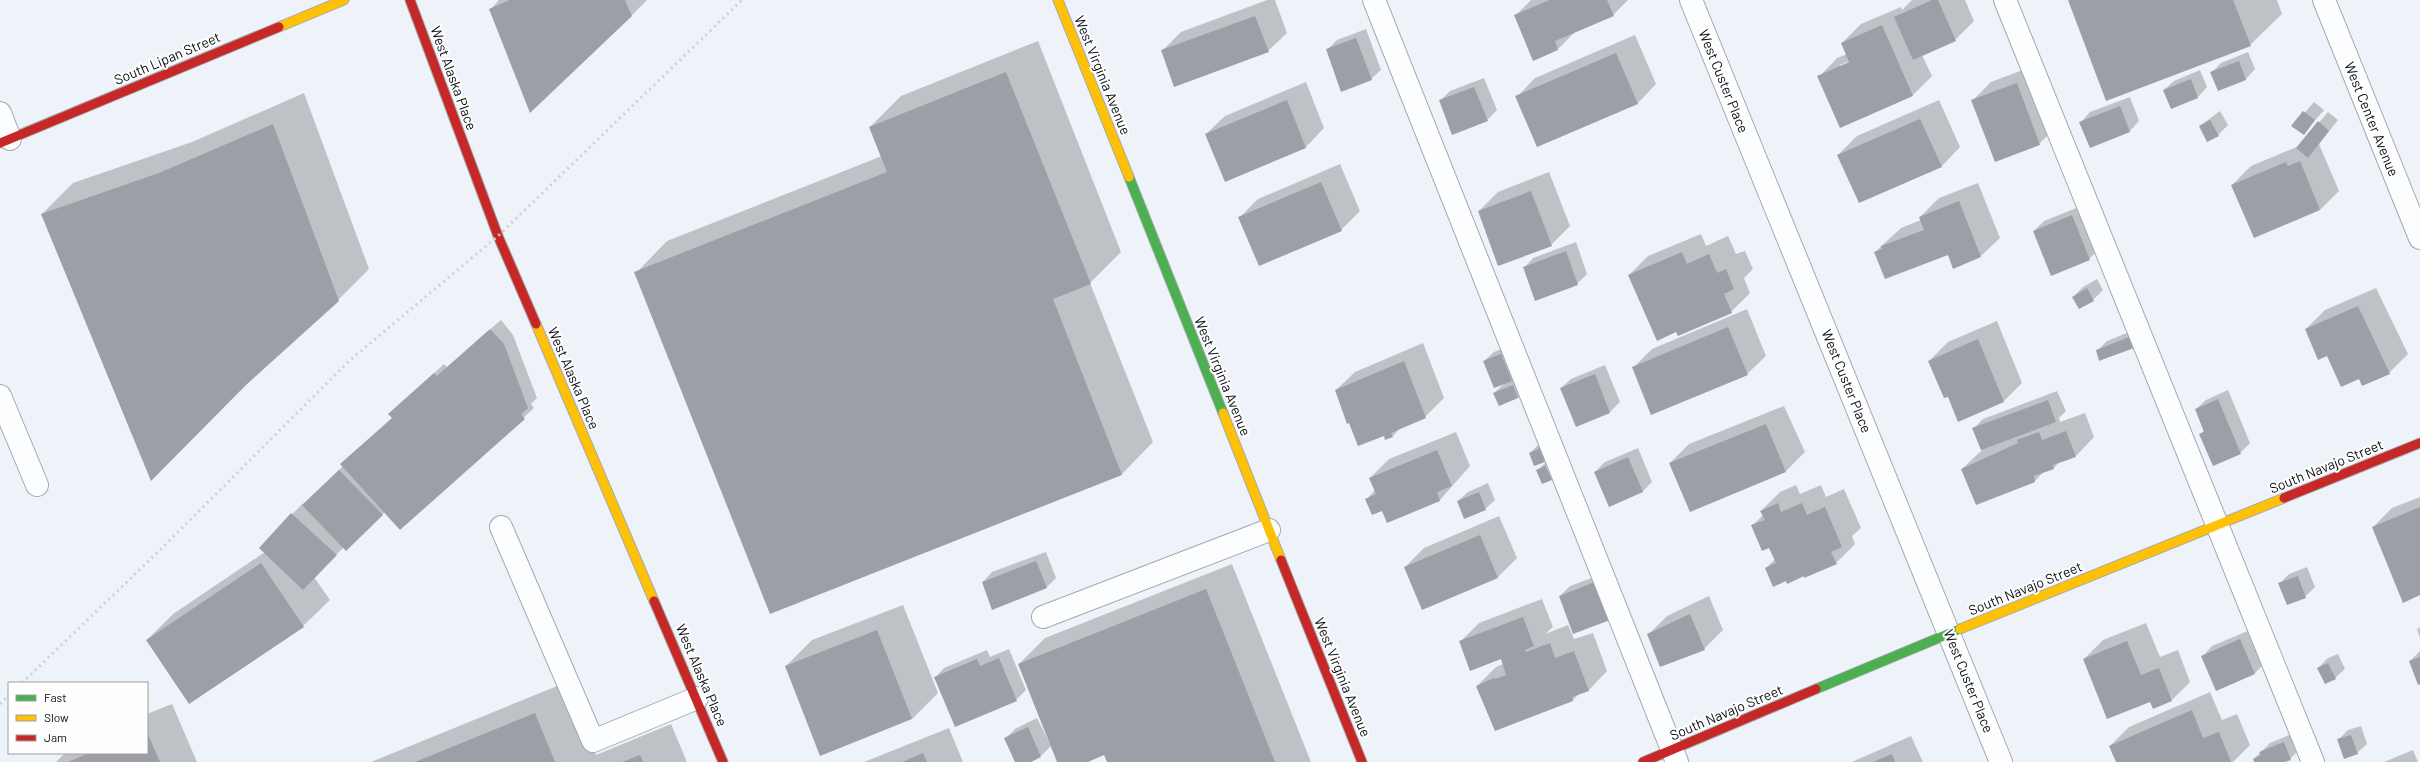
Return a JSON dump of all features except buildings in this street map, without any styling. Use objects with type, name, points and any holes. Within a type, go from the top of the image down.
[{"type":"street","name":"South Lipan Street","points":[[5,141],[344,0]]},
{"type":"street","name":"West Alaska Place","points":[[410,0],[498,236],[697,698],[723,762]]},
{"type":"street","name":"West Virginia Avenue","points":[[1058,0],[1362,762]]},
{"type":"street","points":[[1374,0],[1675,756]]},
{"type":"street","name":"West Custer Place","points":[[1691,0],[2001,762]]},
{"type":"street","points":[[2005,0],[2313,762]]},
{"type":"street","name":"West Center Avenue","points":[[2324,0],[2420,238]]},
{"type":"street","points":[[0,113],[5,141]]},
{"type":"street","points":[[0,396],[37,485]]},
{"type":"street","name":"South Navajo Street","points":[[1643,762],[1675,756],[1950,634],[2420,443]]},
{"type":"street","points":[[501,527],[593,741],[697,698]]},
{"type":"street","points":[[1043,617],[1269,530]]},
{"type":"railway","points":[[23,682],[161,549],[349,361],[498,236],[742,0]]},
{"type":"railway","points":[[0,704],[8,696]]},
{"type":"traffic: fast","points":[[1129,177],[1223,413]]},
{"type":"traffic: fast","points":[[1816,689],[1960,629]]},
{"type":"traffic: slow","points":[[279,27],[344,0]]},
{"type":"traffic: slow","points":[[1058,0],[1129,177]]},
{"type":"traffic: slow","points":[[536,324],[654,601]]},
{"type":"traffic: slow","points":[[1223,413],[1281,560]]},
{"type":"traffic: slow","points":[[1960,629],[2284,498]]},
{"type":"traffic: jam","points":[[410,0],[498,236],[536,324]]},
{"type":"traffic: jam","points":[[0,143],[279,27]]},
{"type":"traffic: jam","points":[[2284,498],[2420,443]]},
{"type":"traffic: jam","points":[[1281,560],[1362,762]]},
{"type":"traffic: jam","points":[[654,601],[723,762]]},
{"type":"traffic: jam","points":[[1643,762],[1816,689]]}]
